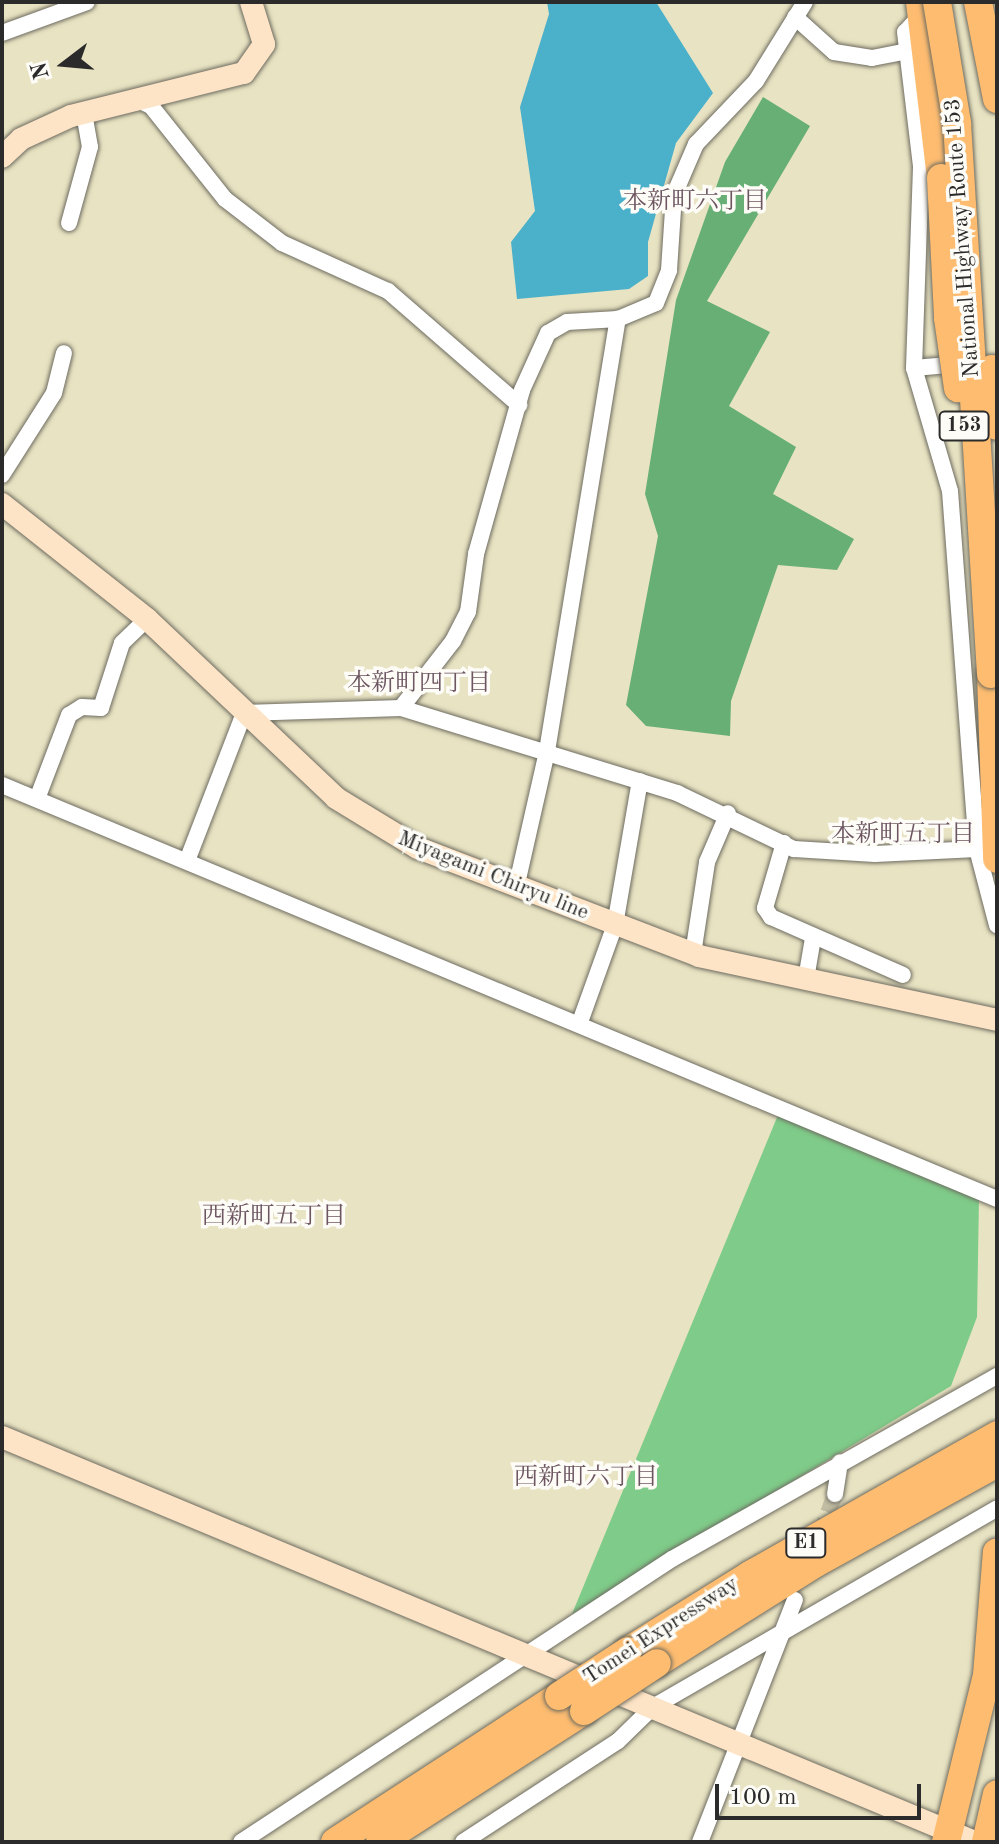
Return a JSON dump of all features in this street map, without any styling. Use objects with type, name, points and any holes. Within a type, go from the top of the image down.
[{"type":"highway","name":"National Highway Route 153","points":[[955,2],[981,205],[997,426]]},
{"type":"highway","points":[[978,2],[997,99]]},
{"type":"highway","name":"National Highway Route 153","points":[[927,6],[959,152],[991,674],[987,854]]},
{"type":"highway","name":"153","points":[[927,6],[941,178],[948,318],[970,465],[979,633],[991,674]]},
{"type":"highway","name":"Tomei Expressway","points":[[335,1842],[750,1575],[992,1452]]},
{"type":"highway","name":"Tomei Expressway","points":[[380,1842],[992,1452]]},
{"type":"highway","points":[[957,1838],[987,1675],[997,1552]]},
{"type":"highway","points":[[986,1842],[997,1794]]},
{"type":"street","points":[[2,33],[87,2]]},
{"type":"street","points":[[2,157],[21,139],[84,112],[244,73],[264,44],[251,2]]},
{"type":"street","points":[[401,708],[453,641],[468,612],[476,554],[519,405],[548,333],[567,322],[618,319],[656,303],[669,270],[674,195],[696,144],[756,81],[805,2]]},
{"type":"street","points":[[927,6],[905,32],[921,167],[914,368],[950,491],[997,925]]},
{"type":"street","points":[[795,17],[834,52],[872,58],[907,51]]},
{"type":"street","points":[[136,99],[151,106],[225,199],[282,243],[388,291],[519,405]]},
{"type":"street","points":[[69,223],[90,147],[84,112]]},
{"type":"street","points":[[516,888],[547,751],[618,319]]},
{"type":"street","points":[[2,475],[54,393],[64,353]]},
{"type":"street","points":[[914,368],[997,362]]},
{"type":"street","name":"Miyagami Chiryu line","points":[[2,504],[147,619],[336,798],[379,828],[516,888],[693,954],[997,1020]]},
{"type":"street","points":[[37,799],[69,715],[82,707],[101,708],[122,643],[147,619]]},
{"type":"street","points":[[187,861],[244,713],[401,708],[640,781],[728,813],[794,849],[846,853],[987,854]]},
{"type":"street","points":[[580,1022],[615,925],[640,781]]},
{"type":"street","points":[[2,785],[580,1022],[997,1199]]},
{"type":"street","points":[[693,954],[707,862],[728,813]]},
{"type":"street","points":[[784,843],[765,908],[771,917],[903,975]]},
{"type":"street","points":[[806,979],[813,938]]},
{"type":"street","points":[[241,1842],[530,1657],[672,1559],[997,1376]]},
{"type":"street","points":[[2,1437],[742,1744],[957,1838]]},
{"type":"street","points":[[835,1494],[840,1462]]},
{"type":"street","points":[[463,1842],[618,1741],[653,1707],[785,1635],[997,1508]]},
{"type":"street","points":[[700,1842],[785,1635],[795,1600]]},
{"type":"green space","points":[[763,97],[810,126],[707,301],[770,332],[729,406],[796,447],[773,494],[854,539],[837,570],[778,565],[731,701],[730,736],[646,726],[626,705],[658,536],[645,494],[676,300],[725,162]]},
{"type":"green space","points":[[778,1115],[979,1197],[977,1317],[951,1386],[572,1614]]},
{"type":"water","points":[[547,2],[656,2],[713,93],[676,143],[648,242],[648,276],[629,289],[517,299],[511,242],[535,211],[520,107],[549,14]]},
{"type":"tunnel","points":[[820,1535],[835,1494]]},
{"type":"district","name":"本新町六丁目","points":[[695,203]]},
{"type":"district","name":"本新町四丁目","points":[[419,685]]},
{"type":"district","name":"本新町五丁目","points":[[903,836]]},
{"type":"district","name":"西新町五丁目","points":[[274,1218]]},
{"type":"district","name":"西新町六丁目","points":[[586,1479]]}]
